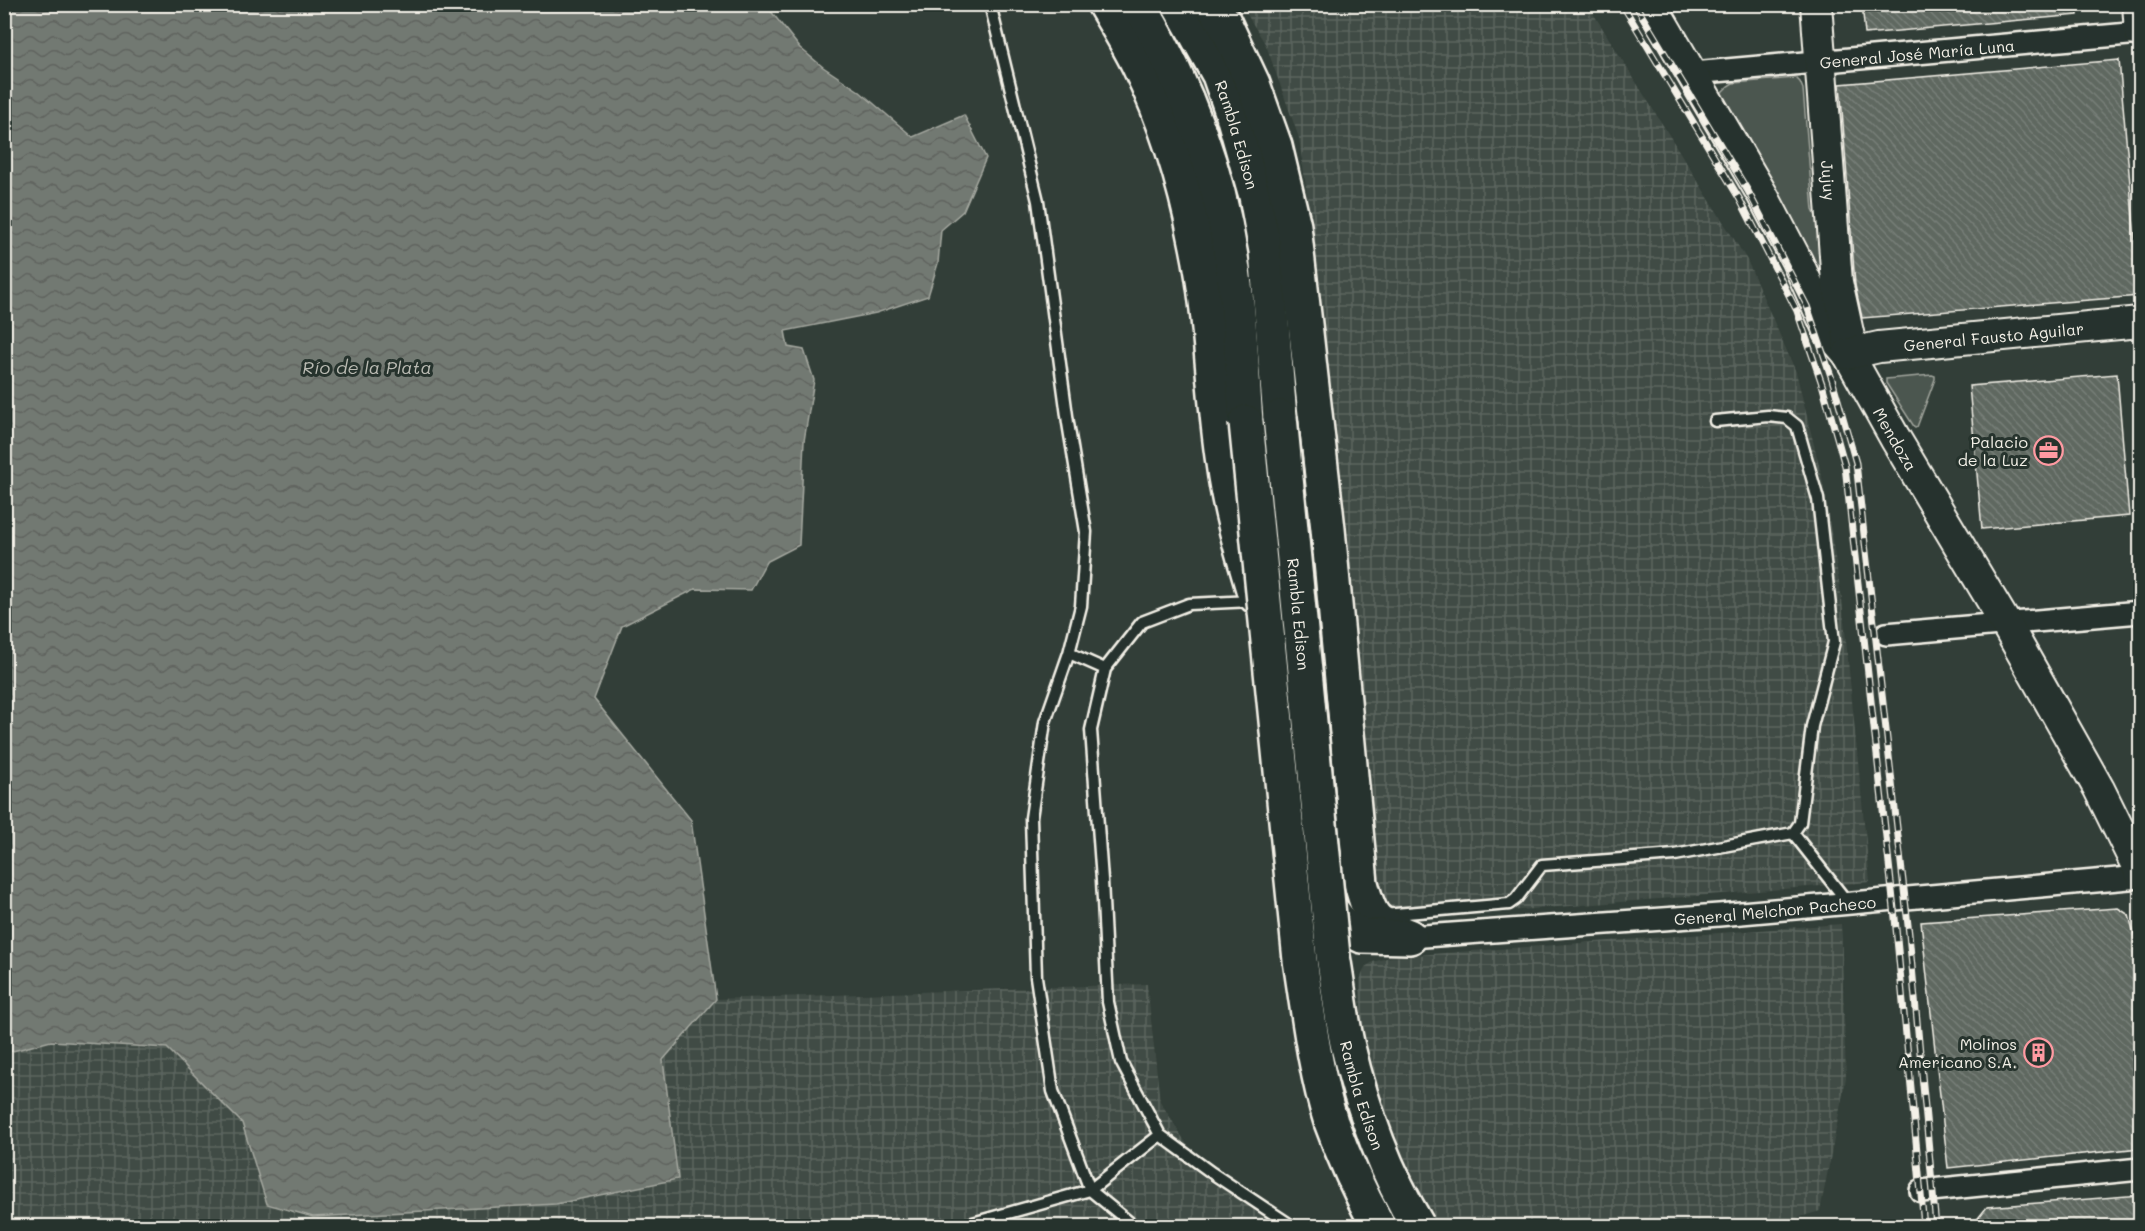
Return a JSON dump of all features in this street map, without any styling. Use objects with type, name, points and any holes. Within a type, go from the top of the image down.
[{"type":"main road","points":[[1104,4],[1138,63],[1160,115],[1183,185],[1197,247],[1209,319],[1222,462],[1232,519],[1256,600],[1321,895],[1342,924],[1362,936],[1410,937]]},
{"type":"main road","name":"Rambla Edison","points":[[1139,4],[1161,43],[1196,124],[1218,196],[1231,256],[1300,960],[1312,1035],[1331,1121],[1356,1185],[1378,1227]]},
{"type":"main road","name":"Rambla Edison","points":[[1179,4],[1218,75],[1232,112],[1256,196],[1266,251],[1333,956],[1347,1042],[1365,1108],[1385,1164],[1419,1227]]},
{"type":"main road","points":[[1211,4],[1224,22],[1253,84],[1275,146],[1294,226],[1328,529],[1361,883],[1369,910],[1382,925],[1410,937]]},
{"type":"street","name":"Mendoza","points":[[1651,4],[1762,194],[1797,261],[1829,332],[1848,354],[1895,438],[2006,624],[2099,789],[2140,872]]},
{"type":"street","name":"Jujuy","points":[[1816,4],[1837,282],[1849,337],[1848,354]]},
{"type":"street","points":[[2138,4],[2140,33]]},
{"type":"street","name":"General José María Luna","points":[[1693,73],[2140,33]]},
{"type":"street","name":"General Fausto Aguilar","points":[[1848,354],[1879,347],[2140,322]]},
{"type":"street","points":[[1886,634],[2140,612]]},
{"type":"street","name":"General Melchor Pacheco","points":[[1410,937],[1719,915],[2140,878]]},
{"type":"street","points":[[1921,1191],[2140,1169]]},
{"type":"lane","points":[[990,4],[1038,201],[1068,423],[1086,532],[1081,606],[1069,653],[1045,722],[1031,818],[1036,976],[1053,1091],[1090,1190],[1134,1227]]},
{"type":"lane","points":[[1374,916],[1509,904],[1516,899],[1542,865],[1676,855],[1793,833],[1800,823],[1812,726],[1834,642],[1818,500],[1797,426],[1787,418],[1768,416],[1714,421]]},
{"type":"lane","points":[[1256,600],[1189,604],[1142,622],[1105,669],[1091,730],[1108,1002],[1121,1062],[1161,1135],[1292,1227]]},
{"type":"lane","points":[[1069,653],[1105,669]]},
{"type":"lane","points":[[1793,833],[1848,903]]},
{"type":"lane","points":[[962,1227],[1090,1190],[1161,1135]]},
{"type":"shaded area","points":[[1241,5],[1588,5],[1747,260],[1796,372],[1822,477],[1842,600],[1870,882],[1369,922],[1316,259],[1299,138],[1266,45]]},
{"type":"shaded area","points":[[1796,78],[1803,89],[1813,210],[1823,231],[1828,285],[1820,281],[1719,95],[1733,83]]},
{"type":"shaded area","points":[[1932,375],[1935,379],[1915,428],[1886,383],[1886,379]]},
{"type":"shaded area","points":[[1841,924],[1846,1078],[1820,1211],[1770,1226],[1419,1226],[1408,1208],[1364,1046],[1360,980],[1365,967],[1390,957]]},
{"type":"shaded area","points":[[1147,984],[1160,1101],[1210,1182],[1282,1221],[1286,1226],[5,1226],[5,1053],[51,1041],[167,1048],[242,1123],[267,1203],[313,1217],[556,1204],[678,1179],[663,1060],[716,999]]},
{"type":"water","name":"Río de la Plata","points":[[5,4],[766,5],[800,48],[823,67],[859,91],[913,137],[964,115],[986,158],[963,211],[941,230],[938,263],[928,296],[876,313],[785,331],[788,347],[804,350],[814,380],[804,441],[799,545],[766,562],[751,590],[695,589],[622,626],[594,699],[691,820],[716,999],[663,1060],[678,1179],[556,1204],[313,1217],[267,1204],[242,1123],[167,1048],[51,1041],[5,1053]]},
{"type":"building","points":[[1862,4],[2078,4],[2078,15],[1865,34]]},
{"type":"building","points":[[2119,60],[2140,296],[1862,318],[1855,285],[1840,84]]},
{"type":"building","name":"Palacio de la Luz","points":[[2117,374],[2129,516],[1982,529],[1969,386]]},
{"type":"building","name":"Molinos Americano S.A.","points":[[2118,908],[2129,915],[2140,957],[2140,1148],[1948,1168],[1921,922]]},
{"type":"building","points":[[2140,1195],[2140,1227],[1971,1227],[1987,1207]]},
{"type":"railway","points":[[1622,4],[1739,198],[1797,311],[1822,384],[1845,466],[1895,918],[1924,1226]]},
{"type":"railway","points":[[1635,4],[1748,191],[1807,306],[1832,379],[1856,463],[1909,934],[1936,1226]]},
{"type":"place","name":"Palacio de la Luz","points":[[2049,450]]},
{"type":"place","name":"Molinos Americano S.A.","points":[[2038,1052]]}]
